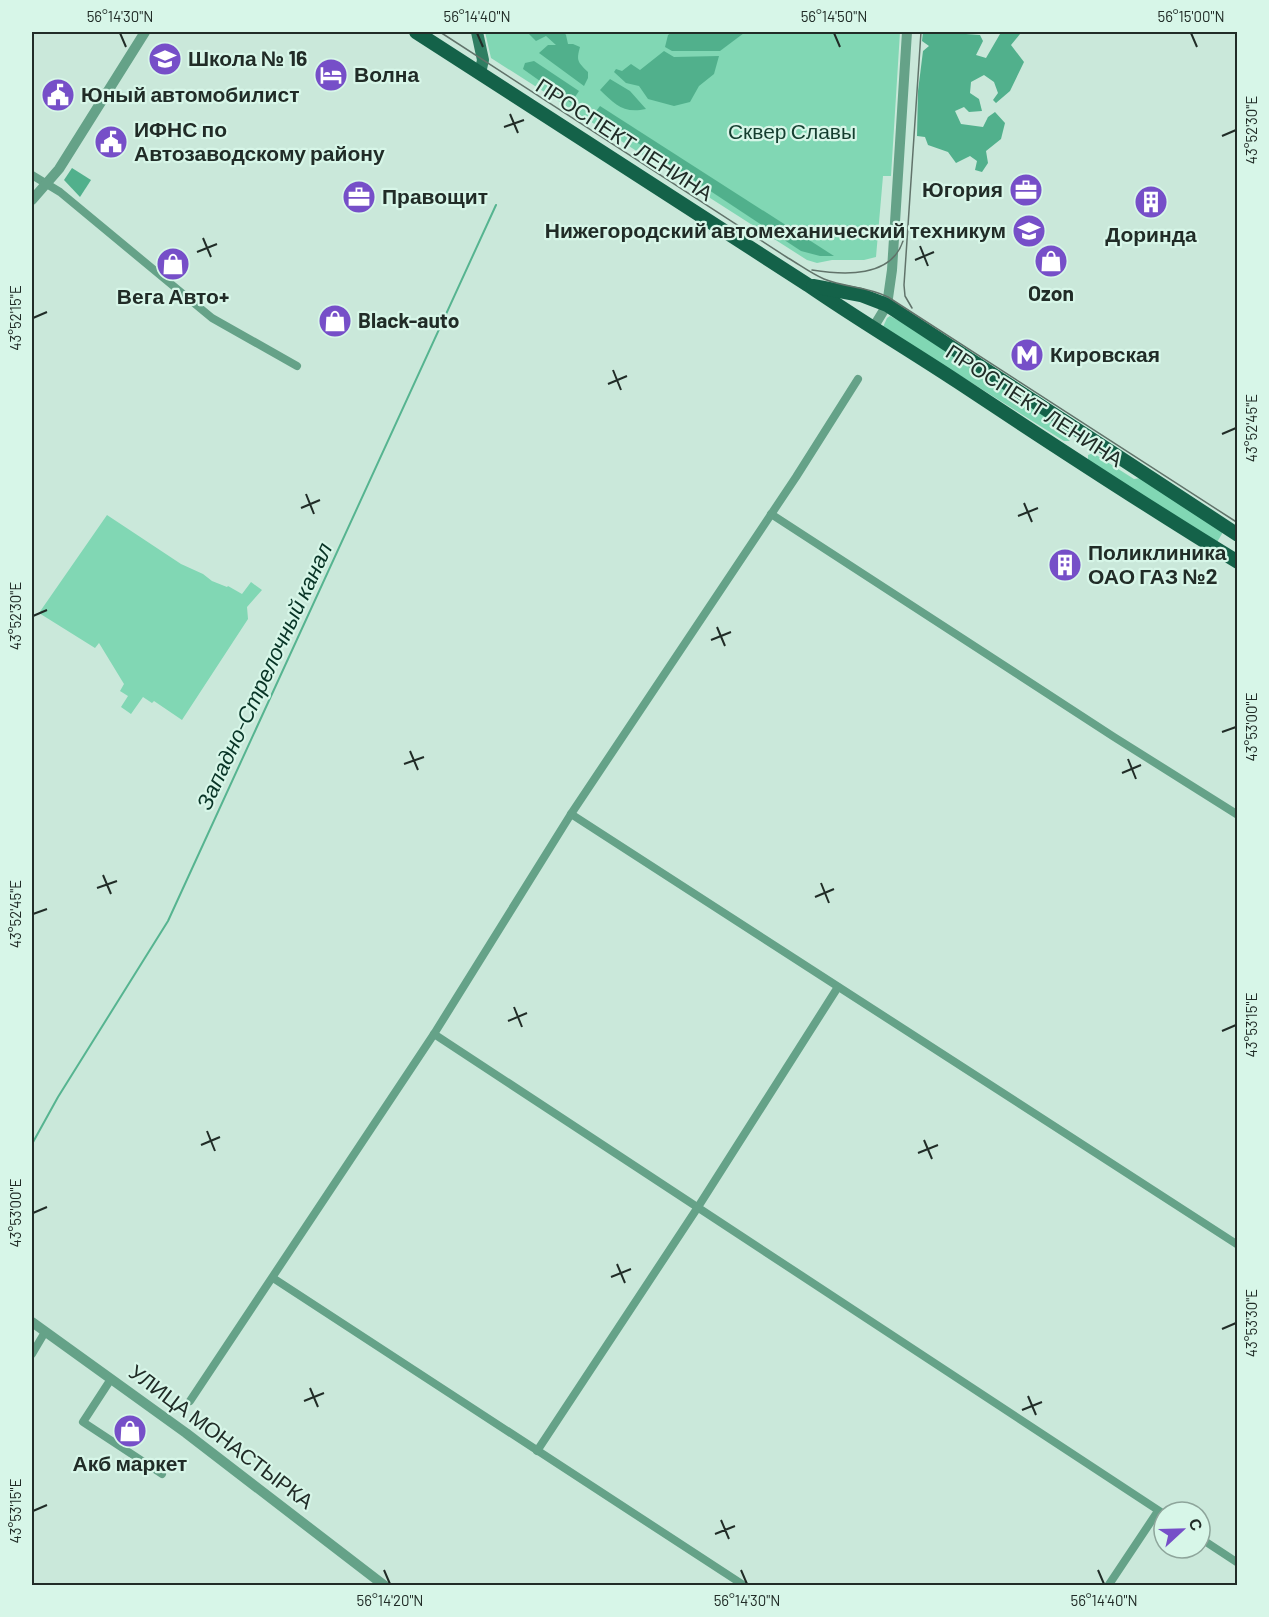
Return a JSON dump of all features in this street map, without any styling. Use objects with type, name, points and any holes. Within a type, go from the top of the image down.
[{"type":"main road","name":"ПРОСПЕКТ ЛЕНИНА","points":[[416,32],[1075,459],[1237,561]]},
{"type":"main road","points":[[477,32],[483,60],[480,72]]},
{"type":"main road","name":"ПРОСПЕКТ ЛЕНИНА","points":[[808,285],[861,295],[887,305],[1238,535]]},
{"type":"main road","points":[[1075,459],[1088,438]]},
{"type":"street","points":[[32,200],[59,170],[146,32]]},
{"type":"street","points":[[873,328],[887,305],[892,270],[907,32]]},
{"type":"street","points":[[32,175],[60,192],[212,318],[297,366]]},
{"type":"street","points":[[190,1401],[434,1034],[571,814],[858,380]]},
{"type":"street","points":[[771,514],[1238,815]]},
{"type":"street","points":[[571,814],[1238,1245]]},
{"type":"street","points":[[537,1451],[698,1207],[838,987]]},
{"type":"street","points":[[434,1034],[1152,1507]]},
{"type":"street","points":[[273,1278],[745,1586]]},
{"type":"street","name":"УЛИЦА МОНАСТЫРКА","points":[[32,1322],[179,1428],[385,1586]]},
{"type":"street","points":[[32,1354],[45,1332]]},
{"type":"street","points":[[111,1379],[83,1422],[162,1474]]},
{"type":"street","points":[[1108,1586],[1152,1525]]},
{"type":"street","points":[[1212,1546],[1238,1563]]},
{"type":"green space","name":"Сквер Славы","points":[[485,32],[900,32],[891,176],[883,176],[876,257],[817,263],[807,260],[491,58]]},
{"type":"green space","points":[[530,32],[564,32],[568,44],[580,47],[579,61],[588,72],[584,86],[539,53],[548,45],[556,45],[546,36],[536,41],[529,34]]},
{"type":"green space","points":[[672,32],[744,33],[720,51],[672,51],[665,47],[668,35]]},
{"type":"green space","points":[[923,32],[965,32],[980,35],[983,41],[976,55],[986,58],[999,32],[1033,32],[1020,34],[1011,45],[1024,62],[1010,91],[996,103],[993,100],[998,93],[994,82],[984,75],[971,82],[970,93],[979,99],[982,111],[969,112],[964,107],[955,111],[961,124],[983,127],[988,117],[995,112],[1005,123],[1001,139],[986,151],[988,163],[982,172],[975,170],[977,161],[970,156],[956,163],[948,152],[928,145],[925,137],[917,136],[918,91],[923,51],[929,46],[922,41]]},
{"type":"green space","points":[[664,51],[674,57],[719,56],[714,74],[699,86],[690,102],[674,106],[648,99],[639,86],[626,83],[614,72],[616,69],[622,71],[631,64],[640,70]]},
{"type":"green space","points":[[534,61],[579,91],[571,103],[523,69],[525,63]]},
{"type":"green space","points":[[610,79],[630,91],[646,109],[625,109],[610,100],[600,90]]},
{"type":"green space","points":[[600,106],[834,256],[820,256],[801,251],[594,114]]},
{"type":"green space","points":[[72,168],[91,180],[80,197],[64,180]]},
{"type":"green space","points":[[890,316],[1069,431],[1072,437],[1069,441],[1064,441],[883,327]]},
{"type":"green space","points":[[1093,453],[1134,479],[1141,478],[1223,532],[1216,544],[1088,460],[1088,455]]},
{"type":"green space","points":[[107,515],[181,564],[203,574],[212,581],[242,594],[251,582],[262,590],[247,607],[248,619],[182,720],[154,701],[152,703],[143,697],[131,714],[121,707],[128,696],[120,691],[124,684],[99,643],[95,648],[39,613]]},
{"type":"waterway","name":"Западно-Стрелочный канал","points":[[32,1144],[58,1097],[168,921],[496,205]]},
{"type":"tram line","points":[[440,32],[806,269],[832,282],[888,297],[1238,523]]},
{"type":"tram line","points":[[912,308],[905,296],[904,285],[921,32]]},
{"type":"tram line","points":[[812,270],[852,273],[877,268],[897,253],[903,241]]},
{"type":"place","name":"Школа № 16","points":[[165,59]]},
{"type":"place","name":"Волна","points":[[331,75]]},
{"type":"place","name":"Юный автомобилист","points":[[58,95]]},
{"type":"place","name":"ИФНС по Автозаводскому району","points":[[111,142]]},
{"type":"place","name":"Югория","points":[[1026,190]]},
{"type":"place","name":"Правощит","points":[[359,197]]},
{"type":"place","name":"Доринда","points":[[1151,202]]},
{"type":"place","name":"Нижегородский автомеханический техникум","points":[[1029,231]]},
{"type":"place","name":"Ozon","points":[[1051,261]]},
{"type":"place","name":"Вега Авто+","points":[[173,264]]},
{"type":"place","name":"Black-auto","points":[[335,321]]},
{"type":"place","name":"Кировская","points":[[1027,355]]},
{"type":"place","name":"Поликлиника ОАО ГАЗ №2","points":[[1065,565]]},
{"type":"place","name":"Акб маркет","points":[[130,1431]]}]
